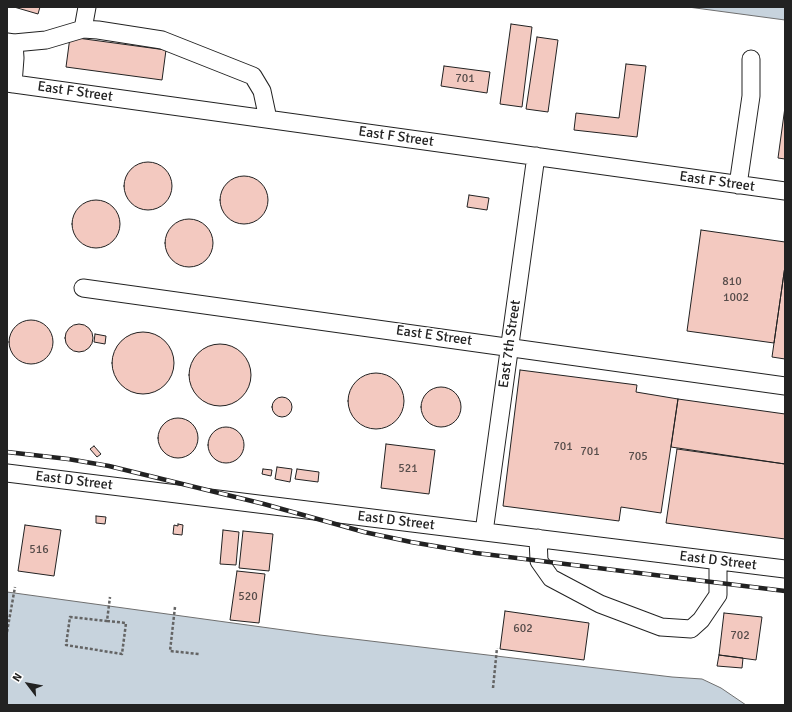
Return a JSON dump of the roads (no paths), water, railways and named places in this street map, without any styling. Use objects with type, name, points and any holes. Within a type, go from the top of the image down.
[{"type":"street","points":[[83,29],[88,7]]},
{"type":"street","points":[[10,83],[15,58],[11,42],[46,40],[83,29],[98,30],[162,40],[253,76],[262,91],[268,119]]},
{"type":"street","points":[[738,185],[751,96],[751,59]]},
{"type":"street","name":"East F Street","points":[[10,83],[785,191]]},
{"type":"street","name":"East 7th Street","points":[[484,532],[536,156]]},
{"type":"street","name":"East E Street","points":[[83,288],[785,386]]},
{"type":"street","name":"East D Street","points":[[7,473],[785,569]]},
{"type":"street","points":[[538,538],[538,561],[551,578],[600,604],[661,627],[691,629],[701,620],[718,594],[718,561]]},
{"type":"railway","points":[[7,452],[68,459],[109,466],[264,504],[364,532],[411,542],[476,553],[785,591]]}]
